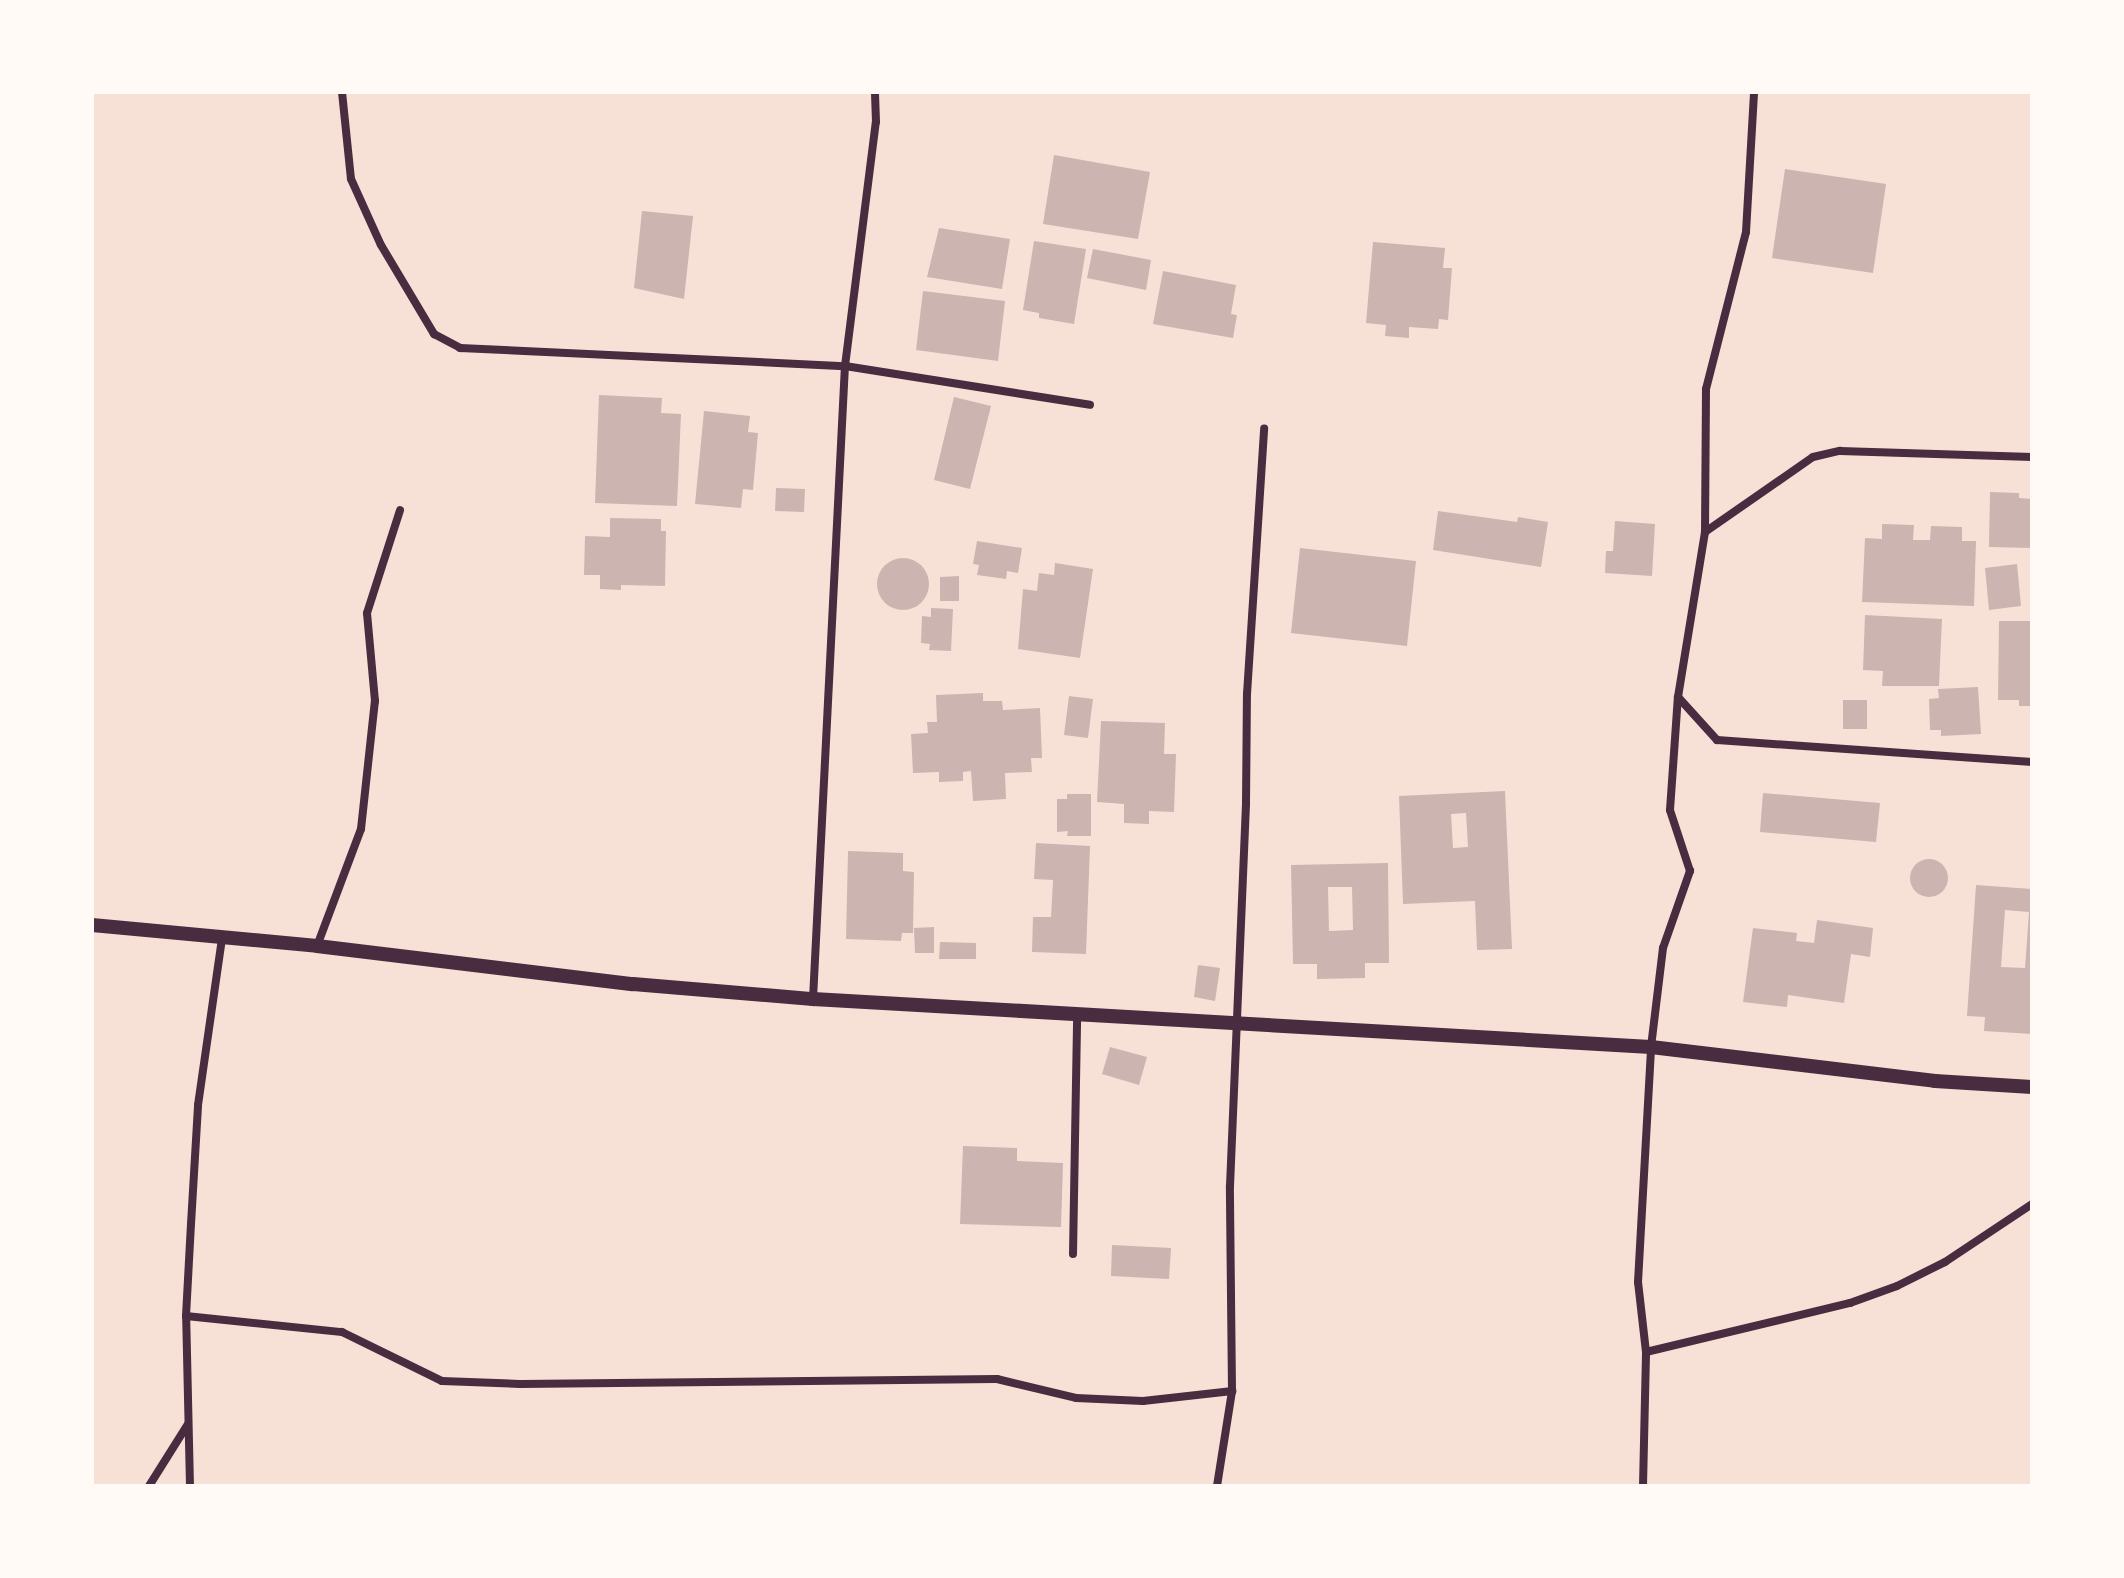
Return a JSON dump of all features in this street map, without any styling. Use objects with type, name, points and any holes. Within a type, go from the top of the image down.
[{"type":"street","points":[[342,92],[351,179],[381,245],[434,334],[460,348],[845,366],[1090,405]]},
{"type":"street","points":[[813,999],[845,366],[876,122],[875,92]]},
{"type":"street","points":[[1643,1486],[1646,1352],[1638,1282],[1651,1047],[1663,948],[1690,871],[1670,810],[1678,697],[1705,532],[1706,389],[1746,232],[1754,92]]},
{"type":"street","points":[[1217,1486],[1232,1391],[1230,1186],[1246,803],[1247,694],[1264,429]]},
{"type":"street","points":[[1705,532],[1813,457],[1840,451],[2032,457]]},
{"type":"street","points":[[317,946],[361,829],[375,701],[367,613],[400,510]]},
{"type":"street","points":[[1678,697],[1717,740],[2032,762]]},
{"type":"street","points":[[92,925],[317,946],[633,984],[813,999],[1651,1047],[1935,1081],[2032,1087]]},
{"type":"street","points":[[190,1486],[186,1316],[198,1105],[222,939]]},
{"type":"street","points":[[1073,1254],[1077,1013]]},
{"type":"street","points":[[1646,1352],[1850,1303],[1897,1286],[1945,1262],[2032,1204]]},
{"type":"street","points":[[186,1316],[342,1332],[442,1381],[535,1384],[997,1379],[1076,1398],[1143,1401],[1232,1391]]},
{"type":"street","points":[[149,1486],[189,1423]]},
{"type":"building","points":[[1054,155],[1150,172],[1138,239],[1043,224]]},
{"type":"building","points":[[1785,169],[1886,184],[1873,273],[1772,258]]},
{"type":"building","points":[[642,211],[693,216],[684,299],[634,288]]},
{"type":"building","points":[[939,228],[1010,239],[1002,289],[927,277]]},
{"type":"building","points":[[1034,241],[1086,249],[1074,324],[1039,318],[1039,313],[1023,310]]},
{"type":"building","points":[[1373,242],[1445,248],[1443,268],[1452,268],[1448,320],[1439,319],[1438,329],[1409,327],[1409,338],[1385,336],[1386,325],[1366,323]]},
{"type":"building","points":[[1093,249],[1151,260],[1146,290],[1087,278]]},
{"type":"building","points":[[1163,271],[1236,285],[1231,314],[1237,315],[1233,338],[1153,324]]},
{"type":"building","points":[[923,291],[1005,301],[998,361],[916,350]]},
{"type":"building","points":[[599,395],[662,398],[661,413],[681,414],[677,506],[595,503]]},
{"type":"building","points":[[954,397],[991,406],[970,489],[934,480]]},
{"type":"building","points":[[704,411],[750,416],[748,432],[758,433],[753,490],[743,489],[741,508],[695,504]]},
{"type":"building","points":[[776,488],[805,489],[804,512],[775,511]]},
{"type":"building","points":[[1990,492],[2019,493],[2019,498],[2032,499],[2032,548],[1989,547]]},
{"type":"building","points":[[1438,511],[1517,522],[1518,517],[1548,522],[1541,567],[1433,550]]},
{"type":"building","points":[[610,518],[661,519],[661,531],[666,531],[665,586],[621,585],[621,590],[600,589],[600,575],[584,575],[585,536],[610,537]]},
{"type":"building","points":[[1615,521],[1655,524],[1652,576],[1605,573],[1606,551],[1613,551]]},
{"type":"building","points":[[1882,524],[1914,525],[1913,540],[1930,540],[1931,526],[1962,527],[1962,541],[1976,541],[1974,606],[1862,602],[1865,538],[1882,539]]},
{"type":"building","points":[[977,541],[1022,548],[1018,573],[1007,571],[1006,579],[977,575],[979,565],[973,564]]},
{"type":"building","points":[[1300,548],[1416,561],[1407,646],[1291,633]]},
{"type":"building","points":[[903,558],[922,565],[929,584],[922,603],[903,610],[884,603],[877,584],[884,565]]},
{"type":"building","points":[[1055,563],[1093,569],[1080,658],[1018,649],[1023,589],[1037,591],[1039,573],[1054,575]]},
{"type":"building","points":[[2017,564],[2021,606],[1989,610],[1985,568]]},
{"type":"building","points":[[959,576],[959,601],[940,601],[940,577]]},
{"type":"building","points":[[931,608],[953,609],[951,651],[929,650],[930,644],[921,643],[922,616],[931,617]]},
{"type":"building","points":[[1865,615],[1942,619],[1939,686],[1882,686],[1883,671],[1863,670]]},
{"type":"building","points":[[1999,621],[2032,621],[2032,706],[2019,706],[2019,700],[1998,700]]},
{"type":"building","points":[[1978,687],[1981,734],[1941,736],[1941,730],[1930,730],[1929,699],[1939,698],[1938,689]]},
{"type":"building","points":[[983,693],[983,701],[1002,701],[1003,710],[1040,708],[1042,758],[1031,758],[1032,772],[1005,773],[1006,799],[973,801],[971,771],[963,772],[963,781],[939,782],[939,772],[913,773],[911,734],[928,733],[927,722],[937,722],[936,695]]},
{"type":"building","points":[[1069,696],[1093,699],[1088,738],[1064,735]]},
{"type":"building","points":[[1843,700],[1867,700],[1867,729],[1843,729]]},
{"type":"building","points":[[1101,721],[1165,723],[1164,754],[1176,754],[1174,812],[1149,811],[1149,824],[1124,823],[1124,804],[1097,802]]},
{"type":"building","points":[[1505,791],[1512,949],[1477,950],[1475,901],[1403,904],[1399,796]],"holes":[[[1466,813],[1468,847],[1453,848],[1451,814]]]},
{"type":"building","points":[[1763,793],[1880,803],[1876,842],[1760,832]]},
{"type":"building","points":[[1067,794],[1091,794],[1091,836],[1067,836],[1068,831],[1057,832],[1057,799],[1067,799]]},
{"type":"building","points":[[1036,843],[1090,846],[1086,954],[1032,952],[1033,917],[1051,917],[1053,880],[1034,879]]},
{"type":"building","points":[[848,851],[903,853],[903,871],[914,872],[913,933],[902,933],[901,941],[846,939]]},
{"type":"building","points":[[1929,859],[1942,865],[1948,878],[1942,891],[1929,897],[1916,891],[1910,878],[1916,865]]},
{"type":"building","points":[[1388,863],[1389,963],[1365,963],[1365,978],[1317,979],[1317,964],[1293,964],[1291,865]],"holes":[[[1328,887],[1352,887],[1353,930],[1329,931]]]},
{"type":"building","points":[[1976,885],[2032,889],[2032,1034],[1984,1031],[1985,1017],[1967,1016]],"holes":[[[2005,910],[2029,912],[2025,968],[2001,967]]]},
{"type":"building","points":[[1817,920],[1873,928],[1870,957],[1851,954],[1844,1003],[1788,995],[1787,1007],[1743,1002],[1753,928],[1797,933],[1796,941],[1814,943]]},
{"type":"building","points":[[934,927],[934,953],[915,953],[914,928]]},
{"type":"building","points":[[940,942],[976,943],[976,959],[939,959]]},
{"type":"building","points":[[1198,965],[1220,968],[1215,1001],[1194,997]]},
{"type":"building","points":[[1110,1047],[1147,1057],[1139,1085],[1102,1074]]},
{"type":"building","points":[[963,1146],[1017,1148],[1017,1161],[1063,1163],[1061,1227],[960,1224]]},
{"type":"building","points":[[1112,1245],[1171,1248],[1169,1279],[1111,1276]]}]
